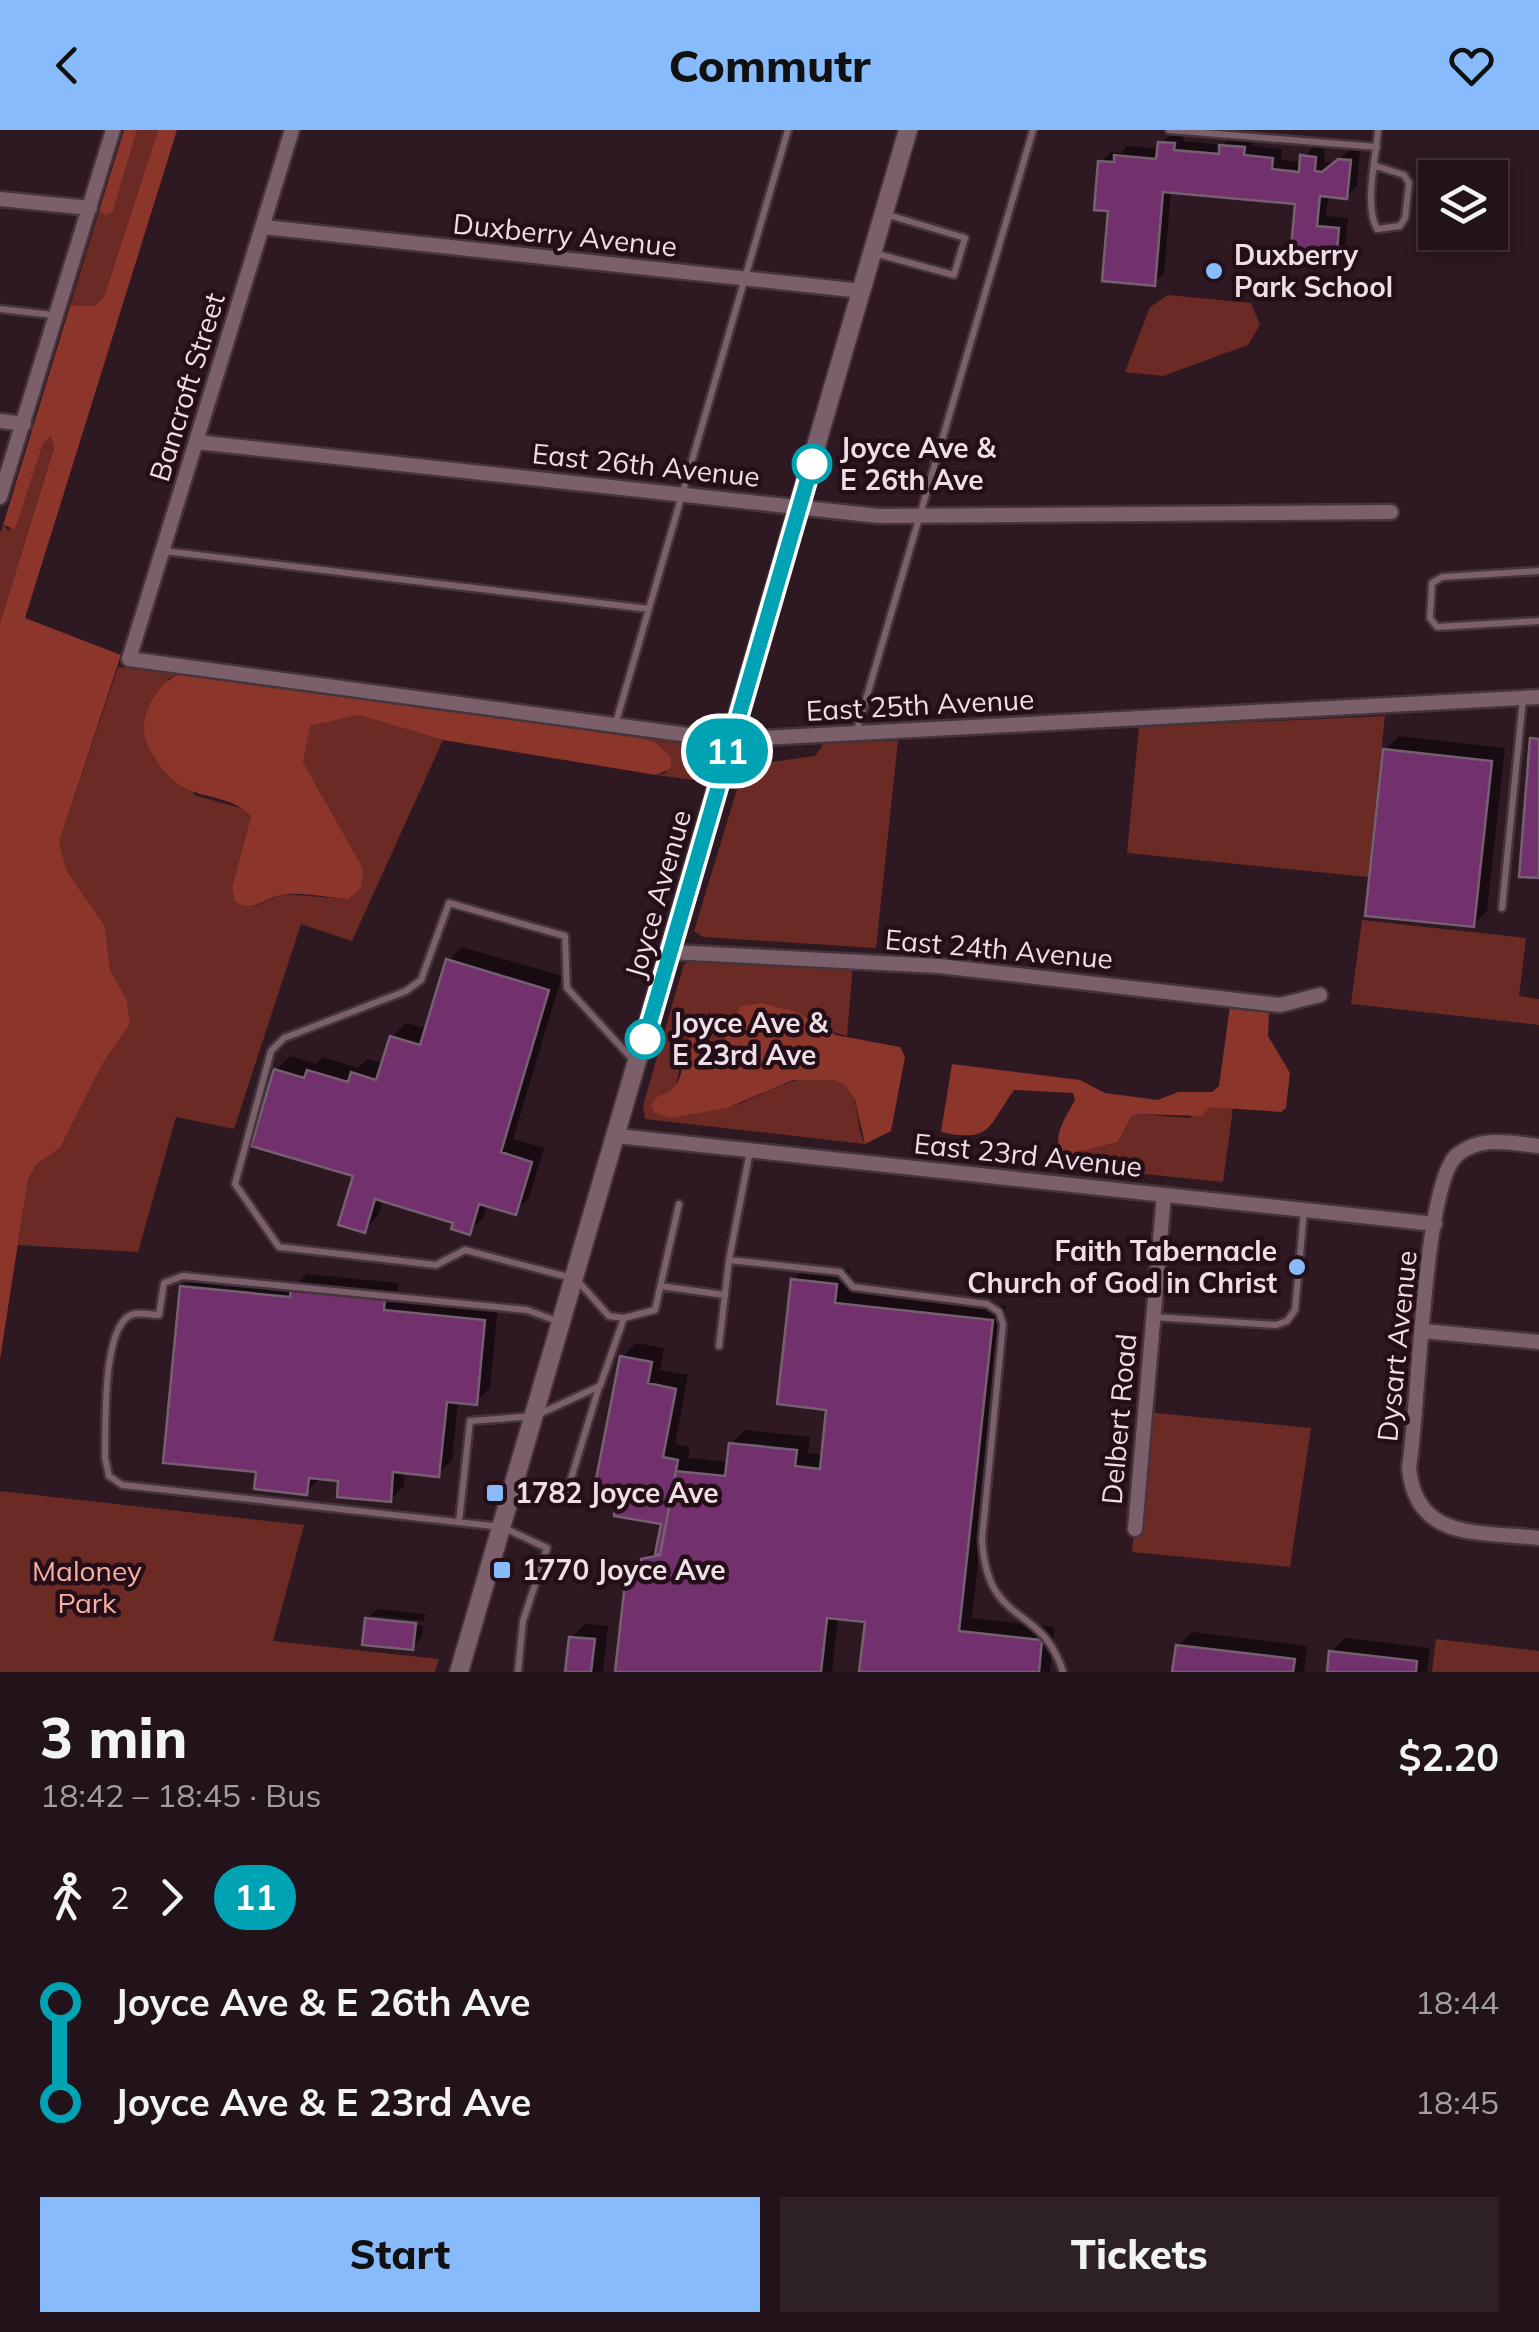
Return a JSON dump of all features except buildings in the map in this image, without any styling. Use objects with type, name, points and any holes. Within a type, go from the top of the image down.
[{"type":"street","points":[[0,497],[113,130]]},
{"type":"street","name":"Bancroft Street","points":[[128,659],[292,130]]},
{"type":"street","name":"Joyce Avenue","points":[[459,1672],[908,130]]},
{"type":"street","points":[[0,199],[90,208]]},
{"type":"street","name":"Duxberry Avenue","points":[[263,227],[862,291]]},
{"type":"street","points":[[0,421],[24,424]]},
{"type":"street","name":"East 26th Avenue","points":[[196,442],[799,508],[918,516],[1391,512]]},
{"type":"street","name":"East 25th Avenue","points":[[128,659],[730,739],[1539,697]]},
{"type":"street","name":"East 24th Avenue","points":[[671,952],[939,966],[1280,1005],[1320,995]]},
{"type":"street","name":"East 23rd Avenue","points":[[617,1136],[1435,1224]]},
{"type":"street","name":"Dysart Avenue","points":[[1539,1146],[1478,1142],[1456,1156],[1439,1190],[1409,1467],[1418,1506],[1436,1523],[1539,1538]]},
{"type":"street","name":"Delbert Road","points":[[1135,1529],[1164,1195]]},
{"type":"street","points":[[1423,1331],[1539,1342]]},
{"type":"lane","points":[[616,724],[788,130]]},
{"type":"lane","points":[[856,733],[1033,130]]},
{"type":"lane","points":[[1169,130],[1250,133],[1377,147]]},
{"type":"lane","points":[[1376,166],[1404,175],[1409,183],[1405,218],[1390,229],[1377,229],[1372,220],[1378,130]]},
{"type":"lane","points":[[873,253],[954,276],[966,238],[885,214]]},
{"type":"lane","points":[[0,309],[58,316]]},
{"type":"lane","points":[[162,551],[649,610]]},
{"type":"lane","points":[[1539,571],[1442,577],[1432,583],[1429,602],[1437,627],[1539,621]]},
{"type":"lane","points":[[1502,908],[1523,698]]},
{"type":"lane","points":[[638,1065],[567,988],[565,936],[449,904],[421,980],[406,991],[284,1038],[270,1051],[235,1184],[279,1247],[436,1265],[465,1250],[576,1280],[609,1316],[624,1318],[655,1310],[680,1204]]},
{"type":"lane","points":[[719,1346],[729,1260],[750,1152]]},
{"type":"lane","points":[[1153,1316],[1276,1325],[1287,1321],[1295,1310],[1304,1210]]},
{"type":"lane","points":[[729,1260],[840,1272],[853,1288],[987,1304],[999,1312],[1003,1324],[982,1538],[984,1565],[999,1601],[1040,1628],[1054,1644],[1062,1672]]},
{"type":"lane","points":[[518,1672],[523,1621],[547,1548],[502,1527],[122,1484],[109,1476],[104,1458],[111,1344],[122,1322],[132,1314],[158,1315],[164,1282],[183,1276],[528,1310],[563,1323]]},
{"type":"lane","points":[[660,1286],[725,1295]]},
{"type":"lane","points":[[567,1492],[624,1318]]},
{"type":"lane","points":[[459,1522],[470,1421],[535,1416],[600,1386]]},
{"type":"green space","points":[[137,130],[158,130],[104,297],[94,306],[70,306],[99,211],[106,216],[113,212]]},
{"type":"green space","points":[[1168,295],[1251,303],[1260,325],[1248,345],[1163,376],[1125,372],[1150,307]]},
{"type":"green space","points":[[51,436],[54,446],[0,623],[0,533],[3,525],[9,531],[43,442]]},
{"type":"green space","points":[[118,667],[179,674],[168,679],[194,795],[244,809],[251,816],[232,887],[255,906],[283,894],[347,899],[363,868],[303,762],[309,726],[359,715],[443,740],[352,941],[301,924],[234,1129],[176,1117],[138,1252],[18,1245],[28,1179],[37,1164],[60,1148],[103,1063],[130,1024],[127,1000],[110,970],[105,926],[68,873],[59,843]]},
{"type":"green space","points":[[1385,716],[1368,877],[1127,853],[1139,727]]},
{"type":"green space","points":[[631,735],[709,745],[701,781],[656,775],[667,773]]},
{"type":"green space","points":[[898,741],[876,948],[703,937],[694,931],[738,786],[757,764],[815,756],[824,743]]},
{"type":"green space","points":[[1362,920],[1526,938],[1519,996],[1539,999],[1539,1025],[1351,1004]]},
{"type":"green space","points":[[702,956],[853,964],[847,1036],[818,1028],[794,1011],[762,1003],[731,1021],[723,1052],[716,1057],[697,1034],[681,1060],[670,1118],[725,1108],[785,1084],[818,1076],[832,1078],[850,1091],[865,1144],[645,1119],[643,1106],[684,964]]},
{"type":"green space","points":[[1210,1106],[1233,1108],[1223,1182],[1055,1165],[1058,1148],[1063,1156],[1118,1142],[1131,1117],[1137,1114],[1189,1118]]},
{"type":"green space","points":[[1146,1412],[1311,1428],[1290,1567],[1132,1552]]},
{"type":"green space","name":"Maloney Park","points":[[0,1491],[304,1525],[273,1641],[439,1659],[435,1672],[0,1672]]},
{"type":"green space","points":[[1436,1639],[1539,1651],[1539,1672],[1432,1672]]},
{"type":"shaded area","points":[[124,130],[137,130],[113,212],[106,216],[99,211]]},
{"type":"shaded area","points":[[158,130],[177,130],[25,618],[121,655],[59,843],[68,873],[105,926],[110,970],[127,1000],[130,1024],[103,1063],[60,1148],[37,1164],[28,1179],[0,1359],[0,623],[54,447],[51,436],[43,443],[15,529],[3,525],[70,306],[94,306],[104,297]]},
{"type":"shaded area","points":[[179,674],[631,735],[656,743],[671,757],[671,768],[656,775],[443,740],[359,715],[310,726],[303,762],[363,868],[361,888],[348,899],[289,894],[247,906],[235,901],[232,887],[251,816],[240,807],[179,784],[155,758],[145,738],[151,702]]},
{"type":"shaded area","points":[[762,1003],[794,1011],[836,1035],[900,1047],[905,1057],[891,1131],[865,1144],[855,1100],[846,1086],[835,1080],[793,1080],[727,1108],[670,1118],[655,1113],[651,1106],[658,1096],[678,1082],[689,1038],[697,1034],[717,1057],[741,1006]]},
{"type":"shaded area","points":[[1230,1006],[1269,1011],[1268,1036],[1290,1073],[1286,1108],[1281,1112],[1210,1107],[1202,1116],[1137,1114],[1131,1117],[1118,1142],[1063,1156],[1059,1135],[1075,1100],[1073,1093],[1014,1090],[992,1123],[979,1134],[941,1132],[952,1064],[1080,1080],[1105,1093],[1158,1100],[1178,1092],[1212,1092],[1219,1086]]},
{"type":"bus line","name":"11","points":[[645,1039],[812,464]]},
{"type":"place","name":"Duxberry Park School","points":[[1214,271]]},
{"type":"place","name":"Joyce Ave & E 26th Ave","points":[[812,464]]},
{"type":"place","name":"Joyce Ave & E 23rd Ave","points":[[645,1039]]},
{"type":"place","name":"Faith Tabernacle Church of God in Christ","points":[[1297,1267]]},
{"type":"place","name":"1782 Joyce Ave","points":[[495,1493]]},
{"type":"place","name":"1770 Joyce Ave","points":[[502,1570]]}]
